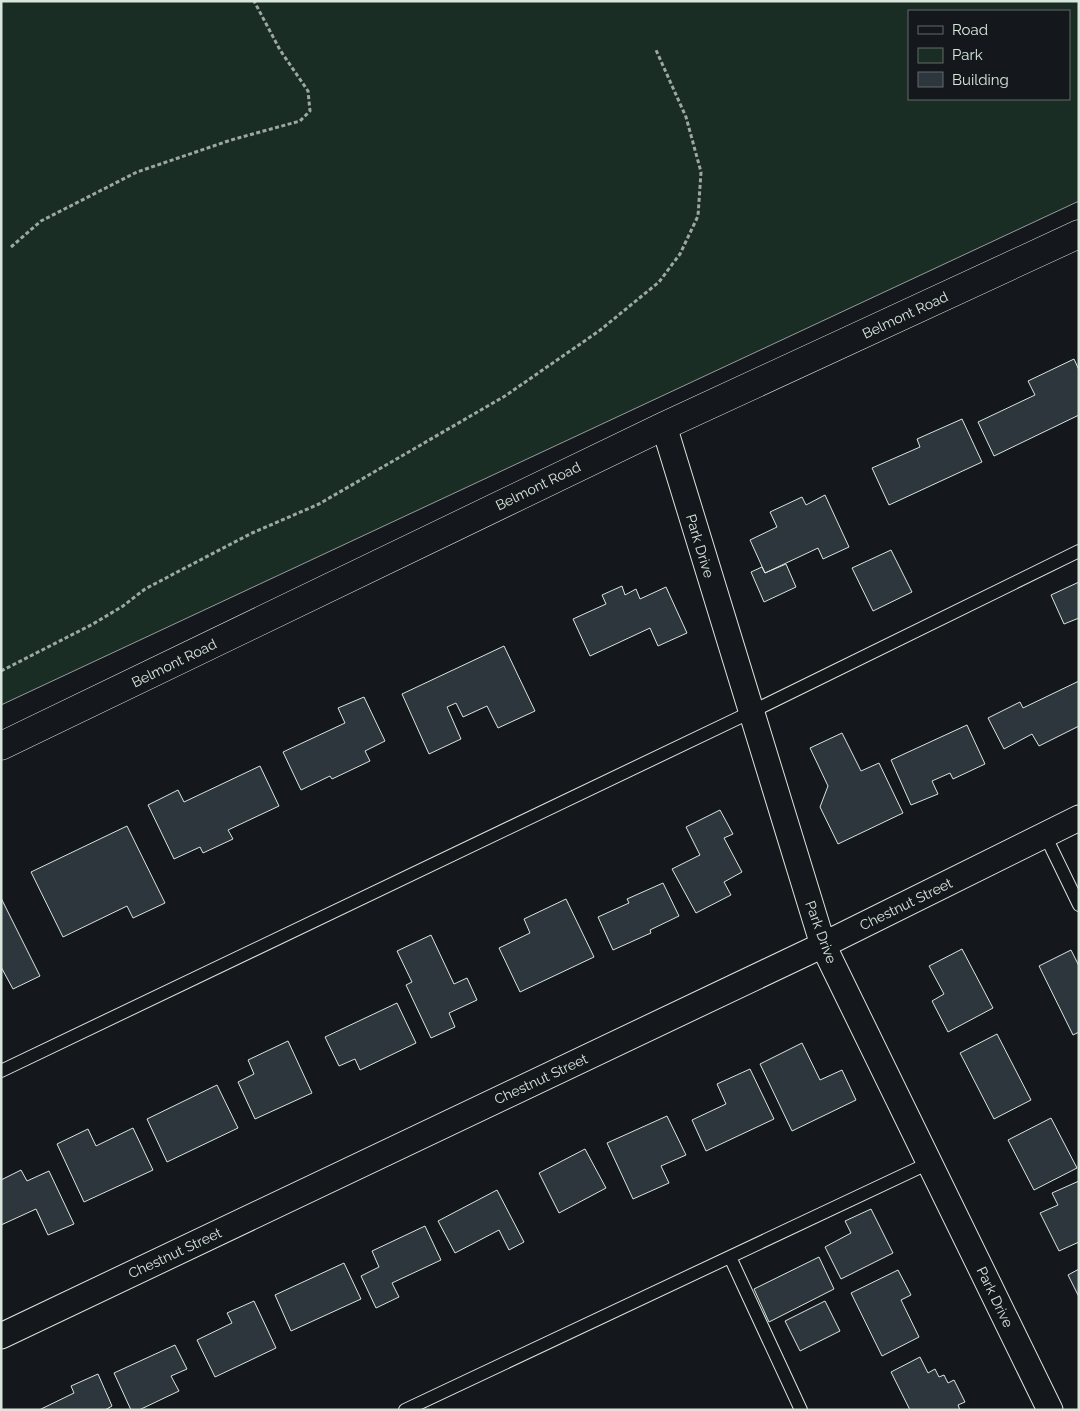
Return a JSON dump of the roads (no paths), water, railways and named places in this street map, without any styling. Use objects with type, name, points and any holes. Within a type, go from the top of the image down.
[{"type":"street","name":"Belmont Road","points":[[1,746],[664,426],[1079,234]]},
{"type":"street","name":"Park Drive","points":[[664,426],[822,945],[1050,1410]]},
{"type":"street","name":"Chestnut Street","points":[[1,1336],[822,945],[1079,818]]},
{"type":"lane","points":[[1,1071],[751,712],[1079,552]]},
{"type":"lane","points":[[1045,835],[1079,905]]},
{"type":"lane","points":[[405,1410],[930,1163]]},
{"type":"lane","points":[[730,1257],[801,1410]]}]
